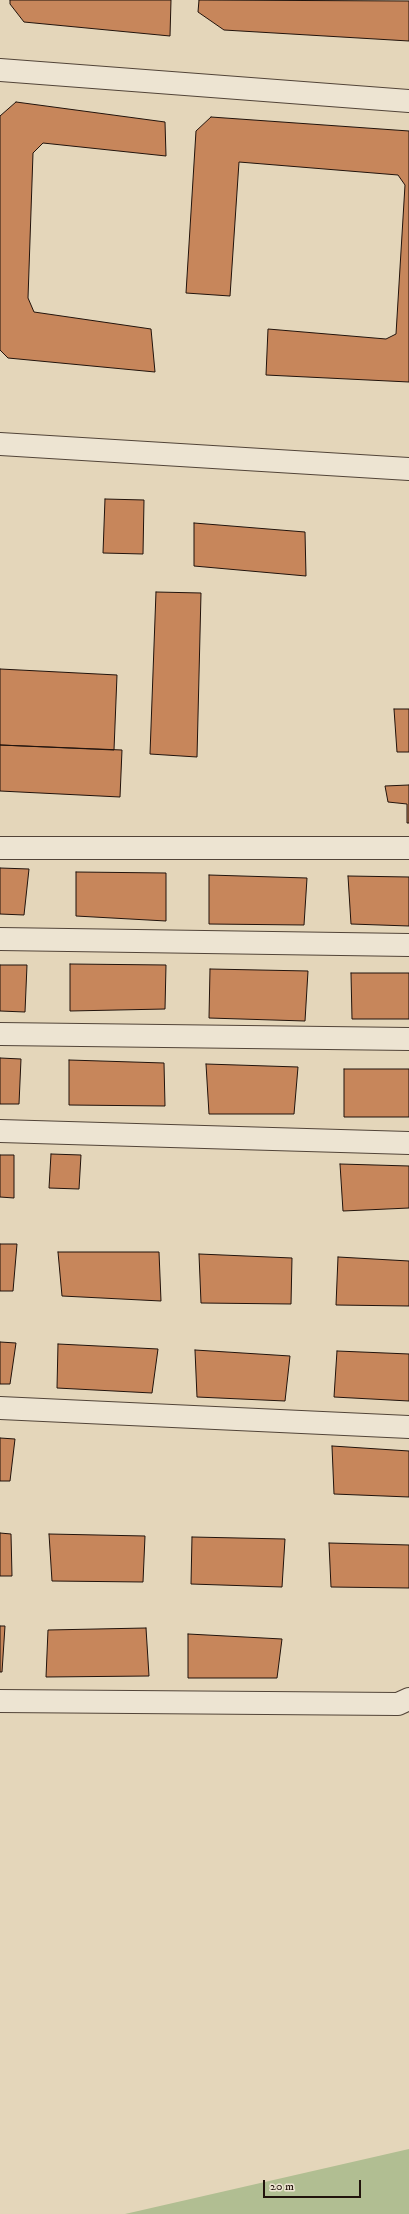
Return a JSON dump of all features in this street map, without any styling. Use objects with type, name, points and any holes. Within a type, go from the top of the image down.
[{"type":"street","points":[[0,70],[409,101]]},
{"type":"street","points":[[0,444],[409,469]]},
{"type":"street","points":[[0,848],[409,848]]},
{"type":"street","points":[[0,939],[409,945]]},
{"type":"street","points":[[0,1034],[409,1039]]},
{"type":"street","points":[[0,1131],[409,1143]]},
{"type":"street","points":[[0,1408],[409,1427]]},
{"type":"street","points":[[0,1701],[398,1704],[409,1699]]},
{"type":"green space","points":[[409,2149],[409,2214],[125,2214]]},
{"type":"building","points":[[10,0],[171,0],[170,36],[24,22],[10,4]]},
{"type":"building","points":[[199,0],[409,1],[409,41],[224,30],[198,12]]},
{"type":"building","points":[[16,102],[165,122],[166,156],[43,143],[33,153],[28,298],[34,312],[151,329],[155,372],[8,358],[0,350],[0,116]]},
{"type":"building","points":[[211,117],[409,131],[409,382],[266,375],[268,329],[386,339],[396,334],[405,185],[398,175],[239,162],[230,296],[186,293],[196,131]]},
{"type":"building","points":[[105,499],[144,500],[143,554],[103,553]]},
{"type":"building","points":[[194,523],[305,532],[306,576],[194,566]]},
{"type":"building","points":[[156,592],[201,593],[197,757],[150,754]]},
{"type":"building","points":[[0,669],[117,675],[114,750],[0,745]]},
{"type":"building","points":[[394,709],[409,709],[409,752],[397,752]]},
{"type":"building","points":[[0,745],[122,750],[120,797],[0,791]]},
{"type":"building","points":[[409,785],[409,823],[407,823],[407,804],[388,802],[385,786]]},
{"type":"building","points":[[0,868],[29,869],[24,915],[0,914]]},
{"type":"building","points":[[76,872],[166,873],[166,921],[76,916]]},
{"type":"building","points":[[209,875],[307,878],[304,925],[209,924]]},
{"type":"building","points":[[348,876],[409,877],[409,926],[351,924]]},
{"type":"building","points":[[70,964],[166,965],[165,1009],[70,1011]]},
{"type":"building","points":[[0,965],[27,965],[25,1012],[0,1011]]},
{"type":"building","points":[[210,969],[308,971],[305,1021],[209,1018]]},
{"type":"building","points":[[351,973],[409,973],[409,1019],[352,1019]]},
{"type":"building","points":[[0,1058],[21,1059],[19,1104],[0,1104]]},
{"type":"building","points":[[69,1060],[164,1063],[165,1106],[69,1105]]},
{"type":"building","points":[[206,1064],[298,1067],[294,1114],[209,1114]]},
{"type":"building","points":[[344,1069],[409,1069],[409,1117],[344,1117]]},
{"type":"building","points":[[51,1154],[81,1155],[79,1189],[49,1188]]},
{"type":"building","points":[[0,1155],[14,1155],[14,1198],[0,1197]]},
{"type":"building","points":[[340,1164],[409,1166],[409,1208],[343,1211]]},
{"type":"building","points":[[0,1244],[17,1244],[13,1291],[0,1291]]},
{"type":"building","points":[[58,1252],[159,1252],[161,1301],[62,1296]]},
{"type":"building","points":[[199,1254],[292,1258],[291,1304],[201,1303]]},
{"type":"building","points":[[338,1257],[409,1261],[409,1306],[336,1305]]},
{"type":"building","points":[[0,1342],[16,1343],[10,1384],[0,1384]]},
{"type":"building","points":[[58,1344],[158,1349],[152,1393],[57,1388]]},
{"type":"building","points":[[195,1350],[290,1356],[285,1401],[197,1397]]},
{"type":"building","points":[[337,1351],[409,1354],[409,1401],[334,1397]]},
{"type":"building","points":[[0,1438],[15,1439],[10,1481],[0,1481]]},
{"type":"building","points":[[332,1446],[409,1451],[409,1497],[334,1494]]},
{"type":"building","points":[[0,1533],[11,1534],[12,1576],[0,1576]]},
{"type":"building","points":[[49,1534],[145,1536],[143,1582],[52,1581]]},
{"type":"building","points":[[192,1537],[285,1539],[282,1587],[191,1584]]},
{"type":"building","points":[[329,1543],[409,1545],[409,1588],[331,1587]]},
{"type":"building","points":[[0,1626],[5,1626],[2,1672],[0,1672]]},
{"type":"building","points":[[146,1628],[149,1676],[46,1677],[48,1630]]},
{"type":"building","points":[[188,1634],[282,1639],[277,1678],[188,1678]]}]
